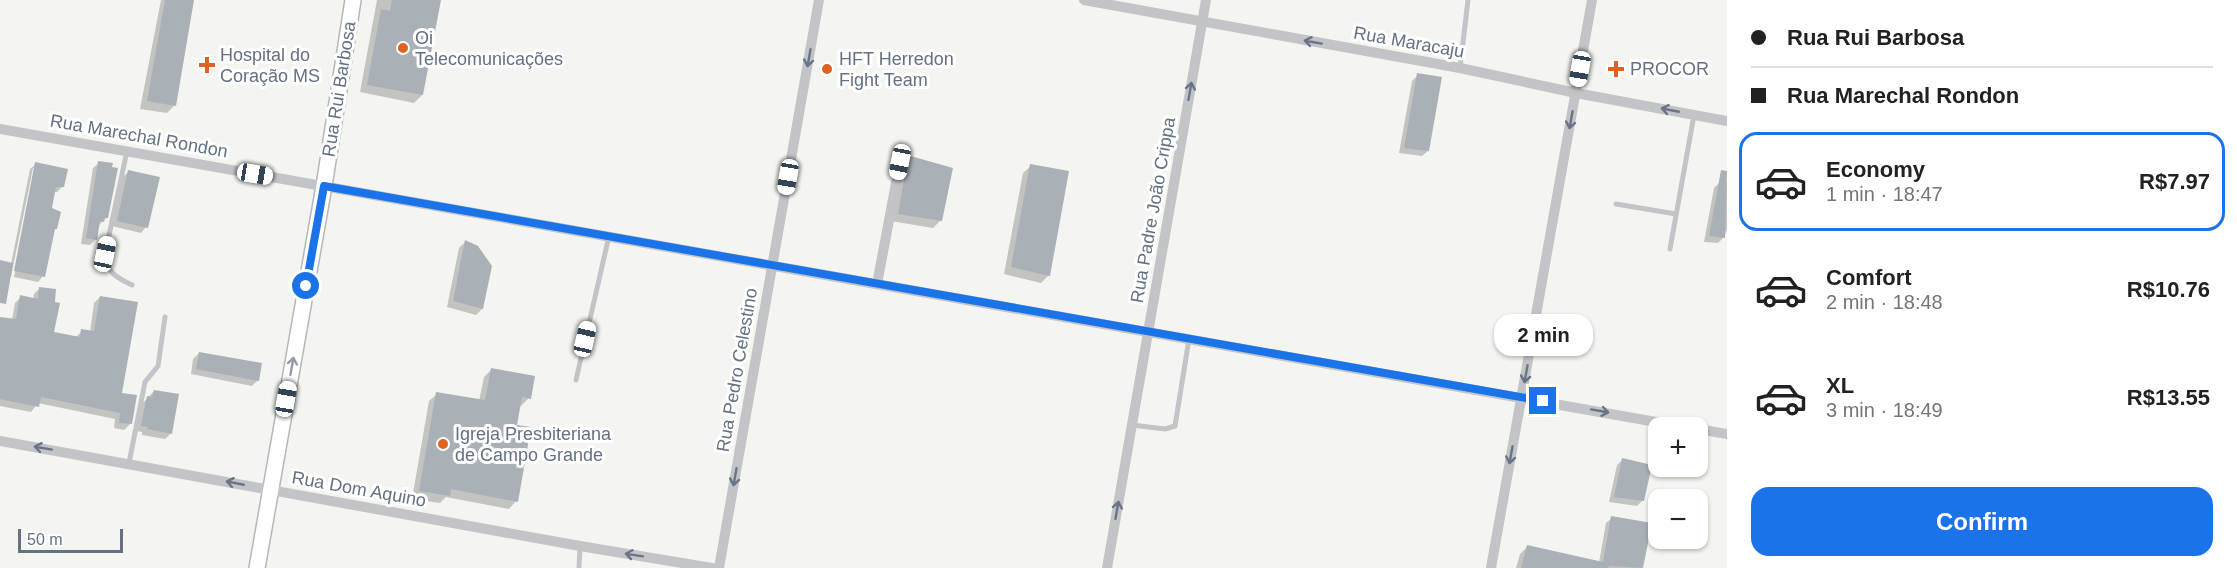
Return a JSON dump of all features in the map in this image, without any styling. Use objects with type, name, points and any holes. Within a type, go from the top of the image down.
[{"type":"street","name":"Rua Rui Barbosa","points":[[257,568],[324,186],[353,0]]},
{"type":"street","name":"Rua Pedro Celestino","points":[[719,568],[819,0]]},
{"type":"street","name":"Rua Maracaju","points":[[1084,0],[1460,68],[1575,93],[1727,121]]},
{"type":"street","name":"Rua Padre João Crippa","points":[[1107,568],[1206,0]]},
{"type":"street","points":[[1491,568],[1592,0]]},
{"type":"street","name":"Rua Marechal Rondon","points":[[0,129],[1648,420]]},
{"type":"street","points":[[877,284],[900,162]]},
{"type":"street","points":[[1708,431],[1727,434]]},
{"type":"street","name":"Rua Dom Aquino","points":[[0,441],[712,568]]},
{"type":"lane","points":[[1460,68],[1468,0]]},
{"type":"lane","points":[[1670,249],[1694,115]]},
{"type":"lane","points":[[127,151],[105,254],[109,270],[116,277],[132,285]]},
{"type":"lane","points":[[1616,204],[1676,214]]},
{"type":"lane","points":[[576,380],[609,236]]},
{"type":"lane","points":[[129,463],[145,382],[158,366],[165,317]]},
{"type":"lane","points":[[1132,425],[1165,429],[1175,426],[1189,339]]},
{"type":"lane","points":[[579,568],[580,546]]},
{"type":"building","points":[[165,0],[194,0],[176,106],[147,101]]},
{"type":"building","name":"Oi Telecomunicações","points":[[392,0],[441,0],[423,95],[367,85],[381,9],[390,11]]},
{"type":"building","points":[[1417,73],[1442,77],[1429,151],[1404,148]]},
{"type":"building","points":[[907,155],[953,168],[942,221],[898,214]]},
{"type":"building","points":[[98,161],[113,163],[112,167],[118,168],[108,218],[105,218],[104,222],[100,221],[97,240],[86,238]]},
{"type":"building","points":[[35,162],[68,169],[64,187],[56,187],[52,208],[61,212],[45,277],[14,271]]},
{"type":"building","points":[[1030,164],[1069,171],[1050,276],[1011,267]]},
{"type":"building","points":[[128,170],[160,177],[148,228],[117,221]]},
{"type":"building","points":[[1721,170],[1727,171],[1725,238],[1709,236]]},
{"type":"building","points":[[465,240],[478,246],[492,266],[483,309],[453,301]]},
{"type":"building","points":[[0,260],[13,263],[6,304],[0,303]]},
{"type":"building","points":[[39,287],[56,289],[55,302],[60,303],[54,332],[80,337],[81,329],[94,331],[100,296],[138,302],[122,393],[137,395],[132,424],[119,423],[120,413],[41,397],[39,407],[0,399],[0,317],[16,319],[20,295],[38,299]]},
{"type":"building","points":[[199,352],[262,363],[259,381],[196,369]]},
{"type":"building","points":[[491,368],[535,376],[531,399],[522,397],[517,425],[531,427],[518,502],[451,489],[450,496],[419,491],[436,392],[485,400]]},
{"type":"building","points":[[154,390],[179,394],[172,434],[141,426],[147,396],[152,397]]},
{"type":"building","points":[[1622,458],[1648,464],[1649,477],[1644,501],[1614,497]]},
{"type":"building","points":[[1611,516],[1648,522],[1648,543],[1643,568],[1609,566],[1608,568],[1521,568],[1527,545],[1603,562]]},
{"type":"place","name":"Oi Telecomunicações","points":[[403,48]]},
{"type":"place","name":"Hospital do Coração MS","points":[[207,65]]},
{"type":"place","name":"HFT Herredon Fight Team","points":[[827,69]]},
{"type":"place","name":"PROCOR","points":[[1616,69]]},
{"type":"place","name":"Igreja Presbiteriana de Campo Grande","points":[[443,444]]},
{"type":"route","points":[[306,286],[324,186],[1543,401]]}]
